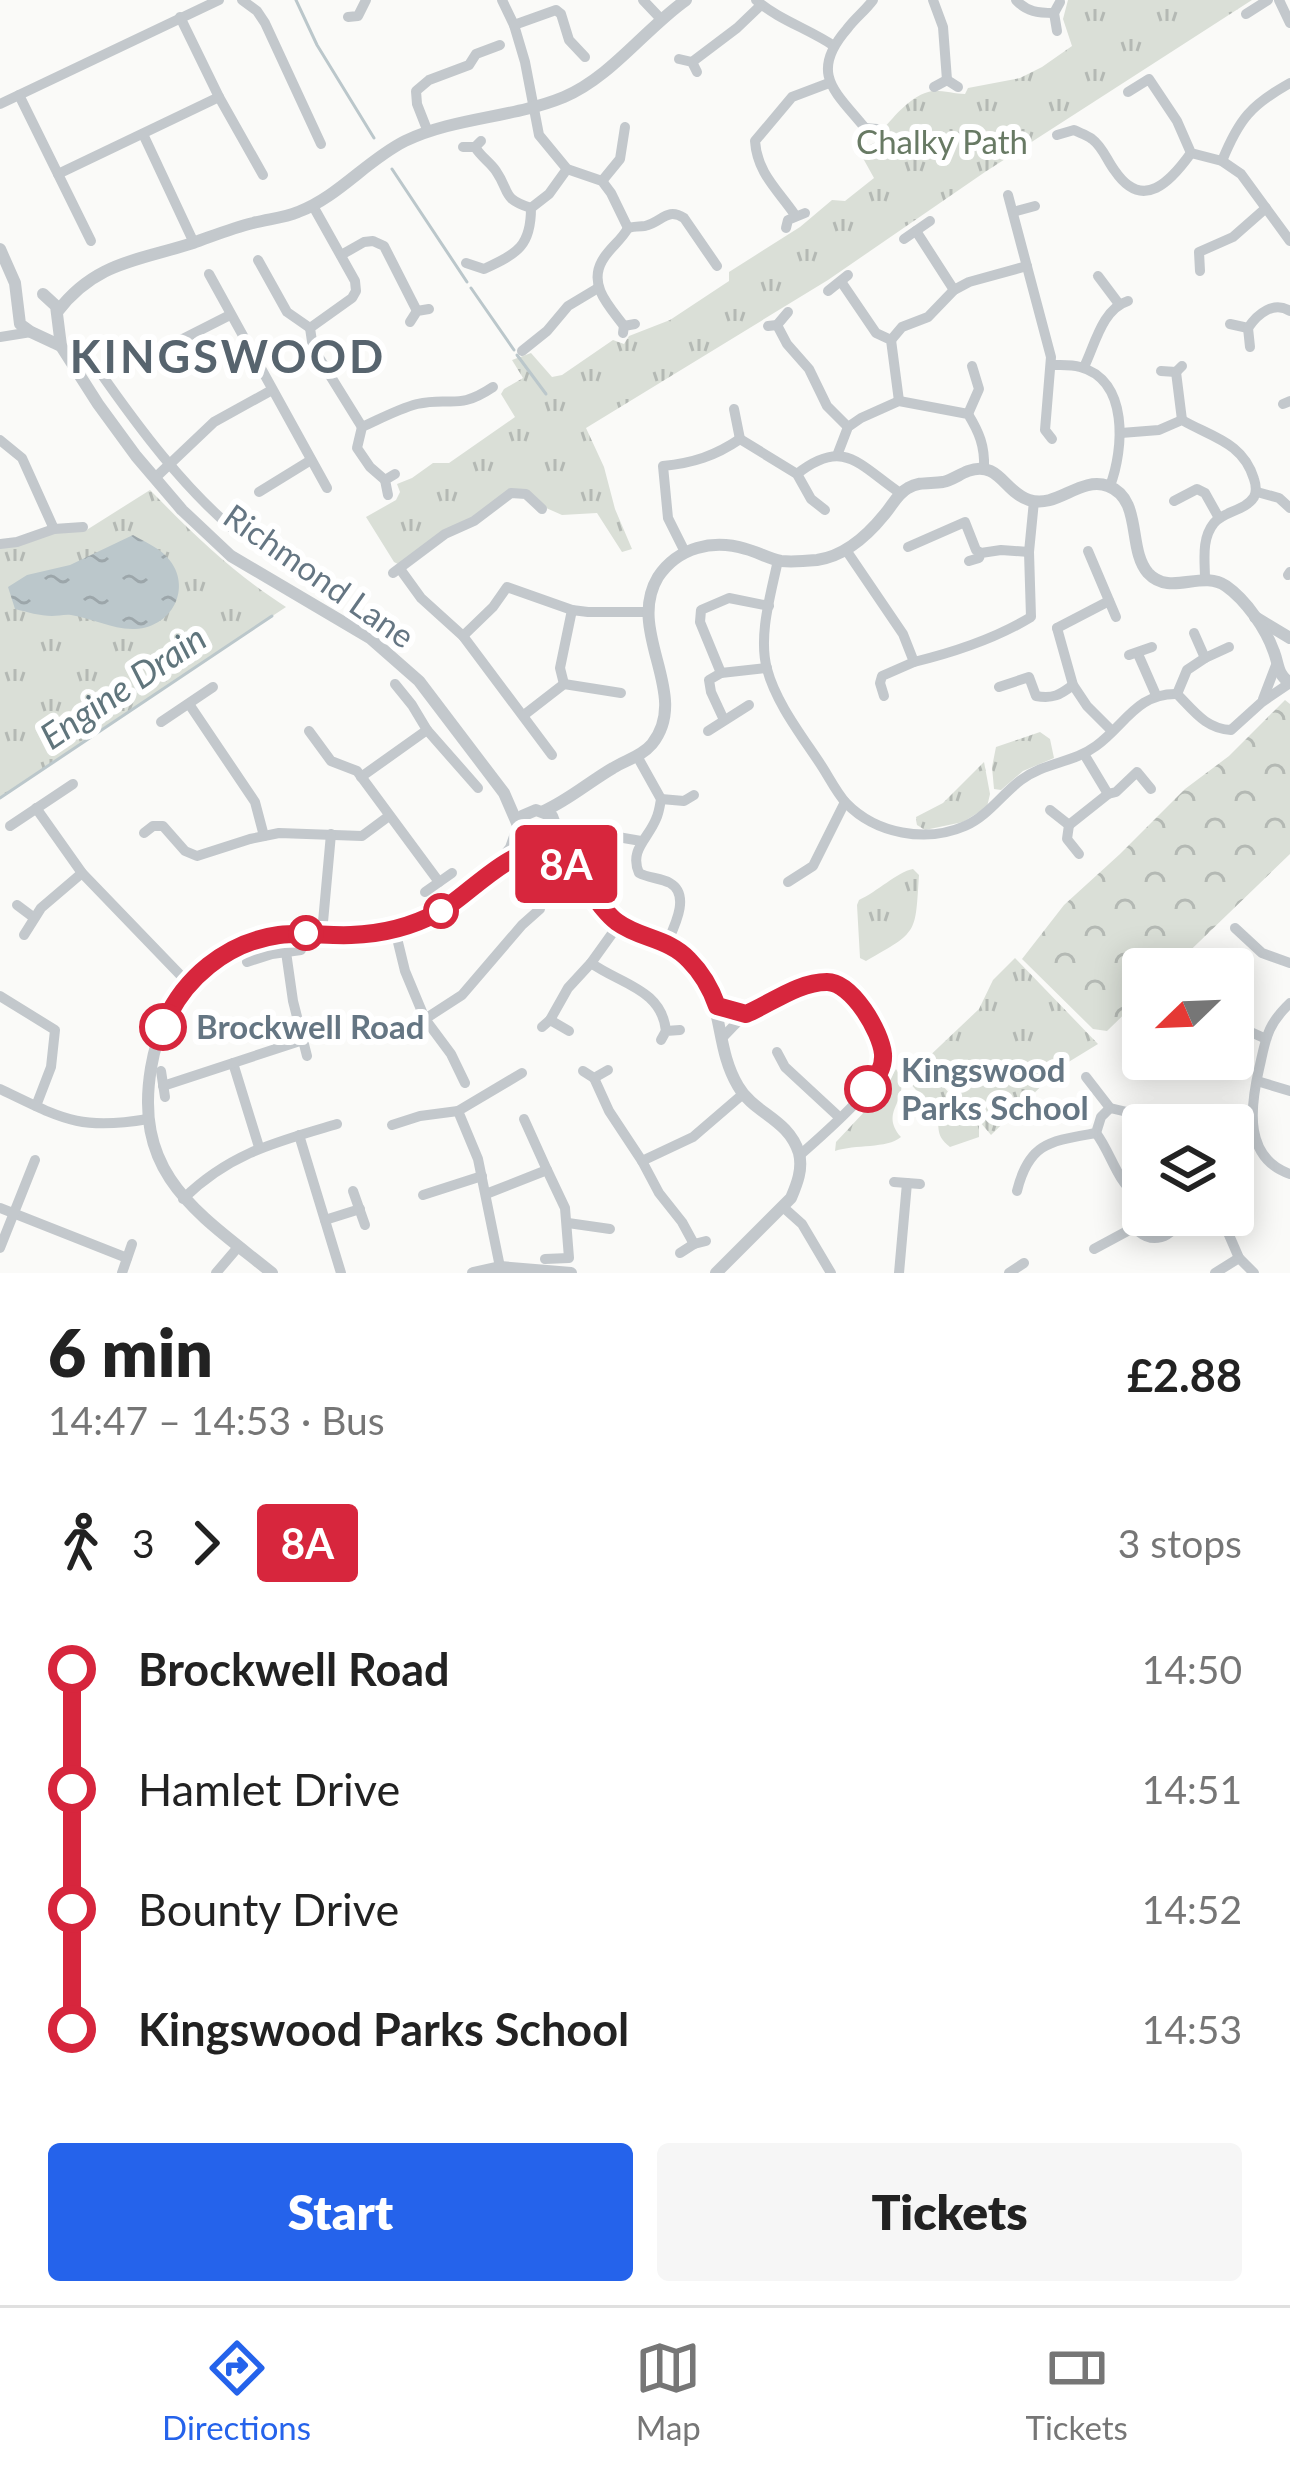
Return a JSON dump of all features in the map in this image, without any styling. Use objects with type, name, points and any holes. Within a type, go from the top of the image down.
[{"type":"street","points":[[0,104],[219,0]]},
{"type":"street","points":[[242,0],[265,23],[321,143]]},
{"type":"street","points":[[358,18],[366,0]]},
{"type":"street","points":[[502,0],[526,62],[539,135],[567,169],[602,181],[628,228]]},
{"type":"street","points":[[643,0],[660,18]]},
{"type":"street","points":[[0,336],[50,329],[71,294],[95,274],[126,261],[313,206],[403,142],[565,96],[593,81],[686,0]]},
{"type":"street","points":[[868,133],[827,77],[834,46],[873,0]]},
{"type":"street","points":[[933,0],[953,84],[934,87]]},
{"type":"street","points":[[1016,0],[1039,13],[1057,8],[1057,31]]},
{"type":"street","points":[[1246,14],[1268,0]]},
{"type":"street","points":[[1279,0],[1290,23]]},
{"type":"street","points":[[690,64],[737,28],[759,2],[834,46]]},
{"type":"street","points":[[514,26],[556,10],[562,14],[569,40],[586,58]]},
{"type":"street","points":[[180,17],[219,97],[262,159],[263,175]]},
{"type":"street","points":[[428,132],[416,92],[428,80],[469,65],[476,54],[502,44]]},
{"type":"street","points":[[1127,92],[1149,79],[1177,121],[1191,153]]},
{"type":"street","points":[[786,228],[788,220],[800,214],[767,180],[751,138],[792,97],[829,83]]},
{"type":"street","points":[[1222,160],[1240,121],[1265,97],[1290,83]]},
{"type":"street","points":[[19,95],[88,224],[91,242]]},
{"type":"street","points":[[58,174],[219,97]]},
{"type":"street","points":[[602,181],[620,159],[627,124]]},
{"type":"street","points":[[1057,135],[1074,130],[1094,140],[1123,182],[1135,190],[1155,189],[1172,180],[1191,153]]},
{"type":"street","points":[[143,134],[194,243]]},
{"type":"street","points":[[473,145],[514,202],[531,208]]},
{"type":"street","points":[[1191,153],[1222,160],[1241,174],[1290,241]]},
{"type":"street","points":[[531,208],[549,194],[567,169]]},
{"type":"street","points":[[1135,190],[1137,204]]},
{"type":"street","points":[[1008,195],[1051,357],[1045,430],[1052,439]]},
{"type":"street","points":[[310,328],[356,291],[355,281],[313,206]]},
{"type":"street","points":[[1013,212],[1035,206]]},
{"type":"street","points":[[474,281],[471,265],[484,269],[526,242],[531,208]]},
{"type":"street","points":[[1200,271],[1192,250],[1234,237],[1266,208]]},
{"type":"street","points":[[628,228],[645,226],[673,212],[684,218],[717,266]]},
{"type":"street","points":[[929,221],[910,235],[954,290]]},
{"type":"street","points":[[627,328],[598,288],[602,260],[628,228]]},
{"type":"street","points":[[341,255],[364,242],[384,246],[419,314]]},
{"type":"street","points":[[686,253],[701,243]]},
{"type":"street","points":[[0,249],[10,269],[20,324],[34,333]]},
{"type":"street","points":[[258,260],[265,285],[287,312],[310,328],[313,348],[362,428],[357,448],[370,467],[390,477],[388,495]]},
{"type":"street","points":[[899,401],[891,340],[902,327],[928,317],[954,290],[969,282],[1027,266]]},
{"type":"street","points":[[10,269],[52,300],[57,315]]},
{"type":"street","points":[[209,274],[327,488]]},
{"type":"street","points":[[1084,368],[1101,325],[1124,303],[1098,276]]},
{"type":"street","points":[[828,291],[845,279],[876,333],[891,340]]},
{"type":"street","points":[[522,351],[568,306],[598,288]]},
{"type":"street","points":[[0,336],[28,295],[71,294]]},
{"type":"street","points":[[1250,347],[1248,328],[1253,321],[1272,306],[1290,311]]},
{"type":"street","points":[[788,312],[772,326],[809,369],[827,406],[848,427]]},
{"type":"street","name":"Richmond Lane","points":[[57,315],[62,346],[98,404],[182,510],[231,556],[370,638],[418,681],[504,793],[517,829]]},
{"type":"street","points":[[161,350],[230,315]]},
{"type":"street","points":[[1230,324],[1248,328]]},
{"type":"street","name":"Richmond Lane","points":[[34,333],[62,346]]},
{"type":"street","points":[[178,342],[187,358]]},
{"type":"street","points":[[535,342],[544,355]]},
{"type":"street","points":[[1051,365],[1084,368],[1106,384],[1119,412],[1121,434],[1120,457],[1110,486]]},
{"type":"street","points":[[968,414],[979,389],[973,366]]},
{"type":"street","name":"Richmond Lane","points":[[97,368],[190,489],[231,519],[242,536]]},
{"type":"street","points":[[1161,370],[1179,369],[1182,420]]},
{"type":"street","points":[[362,428],[433,395],[455,404],[493,387]]},
{"type":"street","points":[[154,478],[175,468],[214,422],[272,390]]},
{"type":"street","points":[[838,453],[848,427],[899,401],[968,414],[985,451],[984,467]]},
{"type":"street","points":[[734,409],[740,439],[797,474],[811,499],[825,510]]},
{"type":"street","points":[[1121,434],[1159,430],[1182,420]]},
{"type":"street","points":[[1182,420],[1232,445],[1252,472],[1257,492],[1239,509],[1219,518],[1207,536],[1205,579]]},
{"type":"street","points":[[685,552],[668,518],[663,466],[700,461],[740,439]]},
{"type":"street","points":[[4,449],[22,458],[54,529]]},
{"type":"street","points":[[797,474],[814,460],[838,453],[901,494]]},
{"type":"street","points":[[259,492],[311,460]]},
{"type":"street","points":[[492,872],[511,848],[528,812],[573,798],[653,742],[664,714],[646,612],[657,579],[673,560],[701,545],[722,544],[778,560],[818,560],[863,538],[910,486],[946,482],[971,469],[997,472],[1013,491],[1034,501],[1047,502],[1095,484],[1110,486],[1124,498],[1149,574],[1175,584],[1205,579],[1226,585],[1254,616],[1290,639],[1281,644],[1262,702]]},
{"type":"street","points":[[1174,501],[1197,489],[1219,518]]},
{"type":"street","points":[[1257,492],[1279,498],[1290,508]]},
{"type":"street","points":[[542,509],[526,494],[511,494],[396,571],[463,636],[552,755]]},
{"type":"street","points":[[1031,616],[1029,552],[1034,501]]},
{"type":"street","points":[[908,548],[965,522],[981,553],[1029,552]]},
{"type":"street","points":[[916,524],[922,539]]},
{"type":"street","points":[[0,544],[54,529],[83,527]]},
{"type":"street","points":[[846,550],[903,634],[914,662]]},
{"type":"street","points":[[1088,551],[1116,616]]},
{"type":"street","points":[[969,561],[981,553]]},
{"type":"street","points":[[778,560],[764,645],[767,668],[799,731],[844,802],[882,826],[915,835],[967,826],[1046,764],[1084,754],[1156,695],[1177,694],[1209,725],[1231,730],[1290,683],[1282,677],[1254,616]]},
{"type":"street","points":[[463,636],[507,587],[572,610],[646,612]]},
{"type":"street","points":[[721,673],[700,622],[701,610],[729,598],[769,606]]},
{"type":"street","points":[[1057,628],[1109,601]]},
{"type":"street","points":[[564,684],[560,668],[572,610]]},
{"type":"street","points":[[884,696],[883,676],[993,638],[1031,616]]},
{"type":"street","points":[[1031,616],[1057,628],[1073,685],[1112,731]]},
{"type":"street","points":[[1195,633],[1205,658]]},
{"type":"street","points":[[1151,646],[1134,654],[1156,695]]},
{"type":"street","points":[[1177,694],[1187,670],[1228,647]]},
{"type":"street","points":[[724,720],[709,680],[721,673],[767,668]]},
{"type":"street","points":[[524,715],[564,684],[622,696],[616,676]]},
{"type":"street","points":[[999,688],[1029,677],[1036,696],[1048,698],[1073,685]]},
{"type":"street","name":"Richmond Lane","points":[[395,684],[427,730],[478,788]]},
{"type":"street","points":[[161,722],[213,687]]},
{"type":"street","points":[[189,704],[255,802],[264,836]]},
{"type":"street","points":[[708,730],[749,705]]},
{"type":"street","points":[[361,777],[427,730]]},
{"type":"street","points":[[310,731],[326,757],[357,771],[439,882]]},
{"type":"street","points":[[1084,754],[1108,794]]},
{"type":"street","points":[[638,756],[661,799],[634,861],[639,873],[670,883],[676,890],[678,917],[667,943]]},
{"type":"street","points":[[1079,854],[1067,839],[1069,825],[1137,772],[1151,789]]},
{"type":"street","points":[[10,826],[73,784]]},
{"type":"street","name":"Richmond Lane","points":[[504,793],[540,811]]},
{"type":"street","points":[[661,799],[684,801],[694,795]]},
{"type":"street","points":[[573,798],[557,824],[556,840],[567,864],[619,924],[667,943],[702,974],[717,1006],[728,1068],[743,1094],[784,1126],[800,1155],[791,1198],[716,1273]]},
{"type":"street","points":[[788,882],[813,866],[844,802]]},
{"type":"street","points":[[36,808],[82,873],[189,984]]},
{"type":"street","points":[[1050,810],[1069,825]]},
{"type":"street","points":[[540,811],[557,824]]},
{"type":"street","points":[[144,833],[163,826],[185,851],[197,856],[279,833],[362,836],[389,816]]},
{"type":"street","points":[[517,829],[521,845],[530,851]]},
{"type":"street","points":[[322,933],[331,834]]},
{"type":"street","points":[[605,856],[611,836],[641,841]]},
{"type":"street","points":[[545,851],[556,840]]},
{"type":"street","points":[[272,1273],[198,1214],[168,1177],[158,1156],[148,1119],[155,1046],[169,1012],[189,984],[215,959],[274,935],[347,936],[395,930],[424,920],[530,851],[545,851],[567,864]]},
{"type":"street","points":[[24,935],[33,917],[82,873]]},
{"type":"street","points":[[425,892],[452,874]]},
{"type":"street","points":[[17,905],[33,917]]},
{"type":"street","points":[[424,1018],[462,995],[540,909]]},
{"type":"street","points":[[569,1031],[546,1024],[619,924]]},
{"type":"street","points":[[1223,938],[1237,926],[1262,953],[1290,963]]},
{"type":"street","points":[[395,930],[404,971],[424,1018],[451,1054],[465,1083]]},
{"type":"street","points":[[248,962],[301,950]]},
{"type":"street","points":[[286,952],[307,1056]]},
{"type":"street","points":[[591,963],[651,997],[661,1009],[669,1034]]},
{"type":"street","points":[[722,1038],[746,1014],[820,982],[836,982],[857,1001],[883,1051],[880,1072],[800,1155]]},
{"type":"street","points":[[0,996],[55,1030]]},
{"type":"street","points":[[1290,1003],[1275,1017],[1264,1038],[1252,1120],[1261,1153],[1276,1169],[1290,1174]]},
{"type":"street","points":[[717,1006],[746,1014]]},
{"type":"street","points":[[36,1106],[48,1079],[55,1030],[66,1017]]},
{"type":"street","points":[[1254,1033],[1264,1038]]},
{"type":"street","points":[[161,1071],[164,1092],[302,1040]]},
{"type":"street","points":[[777,1052],[779,1070],[839,1117]]},
{"type":"street","points":[[233,1064],[259,1148]]},
{"type":"street","points":[[608,1070],[588,1074],[658,1193],[700,1242],[680,1252]]},
{"type":"street","points":[[392,1125],[458,1111],[522,1073]]},
{"type":"street","points":[[1086,1077],[1110,1108],[1122,1110]]},
{"type":"street","points":[[1256,1081],[1290,1091]]},
{"type":"street","points":[[0,1090],[83,1124],[148,1119]]},
{"type":"street","points":[[642,1161],[693,1137],[743,1094]]},
{"type":"street","points":[[1096,1133],[1110,1108]]},
{"type":"street","points":[[458,1111],[478,1159],[500,1267]]},
{"type":"street","points":[[524,1119],[568,1223],[568,1258],[545,1259]]},
{"type":"street","points":[[183,1198],[213,1172],[259,1148],[337,1124]]},
{"type":"street","points":[[1096,1133],[1110,1152],[1122,1184]]},
{"type":"street","points":[[1017,1191],[1025,1163],[1035,1153],[1057,1140],[1096,1133]]},
{"type":"street","points":[[298,1135],[341,1273]]},
{"type":"street","points":[[0,1248],[35,1160]]},
{"type":"street","points":[[486,1194],[547,1170]]},
{"type":"street","points":[[423,1195],[482,1176]]},
{"type":"street","points":[[899,1273],[907,1183]]},
{"type":"street","points":[[353,1191],[365,1225]]},
{"type":"street","points":[[783,1207],[802,1224],[831,1273]]},
{"type":"street","points":[[0,1208],[127,1258]]},
{"type":"street","points":[[325,1220],[360,1209]]},
{"type":"street","points":[[568,1223],[610,1229]]},
{"type":"street","points":[[1094,1249],[1122,1234]]},
{"type":"street","points":[[1229,1236],[1239,1258],[1254,1273]]},
{"type":"street","points":[[122,1273],[132,1244]]},
{"type":"street","points":[[216,1273],[239,1246]]},
{"type":"street","points":[[729,1273],[735,1257]]},
{"type":"street","points":[[1215,1273],[1239,1258]]},
{"type":"street","points":[[1009,1273],[1024,1263]]},
{"type":"street","points":[[473,1273],[500,1267],[571,1273]]},
{"type":"green space","name":"Chalky Path","points":[[1068,0],[1252,0],[985,172],[828,280],[586,428],[632,549],[622,552],[597,513],[562,515],[510,492],[400,565],[394,562],[366,517],[396,500],[397,484],[433,463],[449,463],[515,417],[501,394],[523,378],[512,360],[531,353],[552,377],[562,375],[613,340],[624,344],[629,336],[670,320],[729,281],[729,272],[800,227],[832,200],[845,201],[874,178],[859,151],[881,139],[882,130],[911,101],[932,91],[965,94],[968,88],[1020,78],[1072,46],[1063,19]]},
{"type":"green space","points":[[150,490],[214,552],[286,607],[0,797],[0,544],[46,531],[85,531]]},
{"type":"green space","points":[[1285,700],[1290,704],[1290,854],[1193,948],[1122,948],[1122,1016],[1107,1031],[1093,1029],[1022,959],[1064,905],[1185,789],[1229,756]]},
{"type":"green space","points":[[1040,732],[1050,739],[1054,758],[1023,771],[1001,790],[994,789],[996,747]]},
{"type":"green space","points":[[984,762],[990,794],[987,807],[963,822],[925,830],[917,825],[916,817],[943,803]]},
{"type":"green space","points":[[913,869],[919,875],[911,929],[866,961],[860,958],[859,900]]},
{"type":"green space","points":[[1015,958],[1098,1044],[1062,1066],[991,1135],[938,1072],[921,1064],[979,1009],[993,980]]},
{"type":"green space","points":[[896,1069],[901,1089],[893,1119],[901,1137],[835,1151],[836,1142],[882,1093]]},
{"type":"green space","points":[[933,1075],[979,1126],[979,1137],[950,1147],[941,1138],[933,1108],[909,1081]]},
{"type":"water","points":[[133,535],[165,555],[178,578],[176,602],[161,621],[127,629],[71,615],[15,609],[8,587],[27,575],[70,565]]},
{"type":"waterway","points":[[296,0],[317,45],[374,138]]},
{"type":"waterway","points":[[392,169],[467,282]]},
{"type":"waterway","points":[[471,288],[514,350]]},
{"type":"waterway","points":[[517,355],[546,394]]},
{"type":"waterway","name":"Engine Drain","points":[[0,798],[272,616]]},
{"type":"bus line","name":"8A","points":[[163,1027],[189,984],[215,959],[245,944],[274,935],[347,936],[395,930],[451,905],[513,859],[530,851],[545,851],[567,864],[619,924],[680,951],[702,974],[717,1006],[746,1014],[820,982],[846,988],[883,1051],[880,1072],[868,1089]]},
{"type":"place","name":"Brockwell Road","points":[[163,1027]]},
{"type":"place","name":"Kingswood Parks School","points":[[868,1089]]},
{"type":"district","name":"KINGSWOOD","points":[[228,357]]}]
